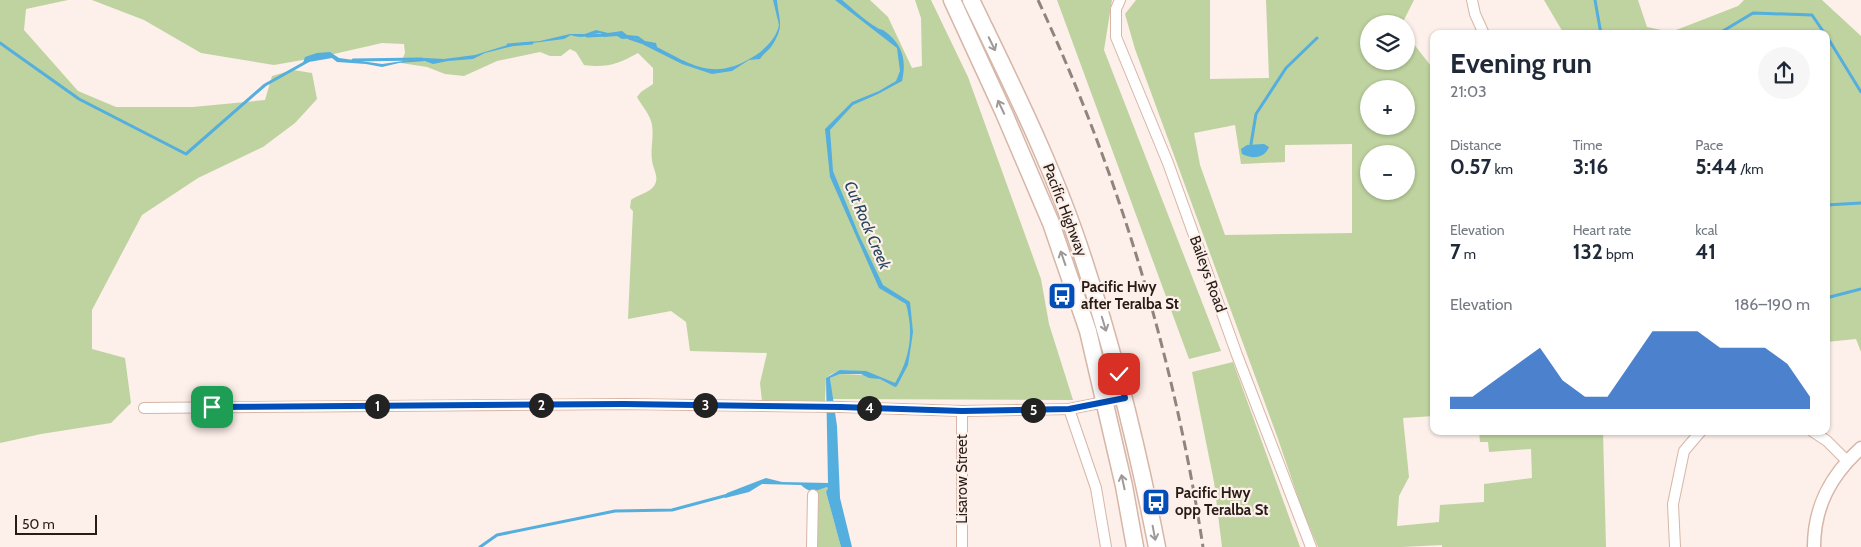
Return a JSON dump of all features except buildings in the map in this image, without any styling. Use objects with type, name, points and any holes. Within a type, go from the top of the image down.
[{"type":"main road","name":"Pacific Highway","points":[[952,0],[1004,113],[1050,223],[1088,331],[1124,486],[1135,547]]},
{"type":"main road","name":"Pacific Highway","points":[[971,0],[1034,131],[1084,259],[1125,398],[1157,547]]},
{"type":"street","name":"Baileys Road","points":[[1120,0],[1116,9],[1116,37],[1168,163],[1237,355],[1311,547]]},
{"type":"street","points":[[1472,0],[1475,14],[1482,30]]},
{"type":"street","points":[[144,408],[624,404],[813,406],[962,411],[1069,409],[1125,398]]},
{"type":"street","points":[[1069,409],[1096,488],[1106,547]]},
{"type":"street","name":"Lisarow Street","points":[[962,411],[962,547]]},
{"type":"street","points":[[1675,547],[1674,504],[1684,451],[1698,435]]},
{"type":"street","points":[[1818,435],[1827,441],[1847,461]]},
{"type":"street","points":[[1814,547],[1815,526],[1823,498],[1832,480],[1847,461],[1861,448]]},
{"type":"street","points":[[812,547],[813,495]]},
{"type":"green space","points":[[0,0],[68,0],[26,9],[24,30],[78,91],[116,107],[193,107],[265,100],[272,76],[293,70],[312,73],[317,99],[295,123],[263,147],[198,178],[142,215],[92,310],[92,349],[125,358],[131,403],[111,423],[41,434],[0,443]]},
{"type":"green space","points":[[92,0],[870,0],[888,17],[912,68],[922,66],[921,18],[915,0],[931,0],[968,77],[1041,279],[1049,324],[1073,400],[832,399],[830,378],[840,374],[866,375],[846,370],[835,372],[826,378],[825,401],[762,401],[760,383],[767,353],[690,351],[686,322],[671,311],[628,319],[633,211],[630,208],[631,200],[652,188],[656,183],[652,155],[653,135],[651,121],[637,97],[653,84],[653,68],[638,53],[618,62],[599,66],[584,65],[576,52],[570,49],[561,56],[550,56],[540,52],[497,61],[464,76],[445,74],[427,67],[401,63],[405,53],[404,44],[382,43],[274,65],[201,53],[144,20]]},
{"type":"green space","points":[[1057,0],[1112,0],[1104,50],[1221,351],[1189,359]]},
{"type":"green space","points":[[1136,0],[1210,0],[1210,79],[1269,78],[1266,0],[1414,0],[1406,15],[1360,15],[1360,70],[1415,70],[1415,46],[1430,65],[1430,416],[1403,418],[1409,477],[1399,496],[1397,526],[1439,522],[1440,505],[1484,502],[1484,484],[1532,478],[1531,449],[1489,452],[1488,442],[1480,442],[1479,435],[1603,435],[1606,547],[1442,547],[1442,545],[1318,547],[1302,509],[1135,49],[1125,14]],"holes":[[[1235,125],[1241,164],[1285,162],[1285,145],[1352,144],[1352,233],[1225,235],[1200,165],[1194,133]]]},
{"type":"green space","points":[[1544,0],[1638,0],[1647,27],[1661,30],[1562,30]]},
{"type":"green space","points":[[1744,0],[1822,0],[1861,36],[1861,352],[1856,339],[1830,342],[1830,30],[1676,30],[1738,6]]},
{"type":"green space","points":[[1233,362],[1300,547],[1222,547],[1214,482],[1192,372]]},
{"type":"green space","points":[[815,485],[830,485],[826,492],[841,547],[818,547]]},
{"type":"water","points":[[773,0],[777,0],[780,29],[771,47],[760,59],[749,60],[732,71],[712,74],[682,64],[644,45],[640,40],[634,38],[622,39],[617,36],[603,37],[601,33],[583,37],[571,35],[564,39],[517,45],[485,53],[473,59],[433,64],[425,61],[399,63],[382,67],[337,62],[332,58],[303,63],[305,57],[317,53],[330,52],[339,58],[382,64],[425,58],[444,59],[475,55],[511,44],[540,41],[570,34],[585,34],[596,30],[608,33],[622,31],[627,35],[638,36],[645,41],[656,43],[657,47],[694,65],[717,69],[729,68],[756,55],[764,49],[776,34],[779,25]]},
{"type":"water","points":[[835,0],[842,0],[867,21],[883,30],[895,40],[902,52],[904,66],[902,81],[853,105],[830,130],[833,171],[859,235],[883,285],[910,302],[913,332],[908,365],[897,386],[895,387],[880,379],[869,378],[861,374],[840,374],[830,378],[837,426],[840,498],[852,547],[841,547],[826,492],[827,487],[813,491],[807,490],[801,485],[762,484],[749,492],[725,498],[727,493],[766,478],[782,482],[828,483],[826,378],[840,370],[866,371],[895,383],[907,355],[910,325],[906,304],[879,288],[830,177],[825,129],[852,102],[879,91],[896,81],[900,71],[897,48]]},
{"type":"water","points":[[1264,144],[1269,147],[1261,156],[1250,157],[1242,154],[1241,149],[1247,145]]},
{"type":"waterway","points":[[1595,0],[1600,30]]},
{"type":"waterway","points":[[1725,30],[1753,13],[1812,15],[1822,30]]},
{"type":"waterway","points":[[587,36],[606,35]]},
{"type":"waterway","points":[[629,38],[644,43]]},
{"type":"waterway","points":[[1251,144],[1256,114],[1286,68],[1317,38]]},
{"type":"waterway","points":[[1830,42],[1861,92]]},
{"type":"waterway","points":[[0,43],[79,99],[186,154],[265,85],[308,61]]},
{"type":"waterway","points":[[508,45],[532,43]]},
{"type":"waterway","points":[[353,60],[422,59]]},
{"type":"waterway","points":[[1830,205],[1861,203]]},
{"type":"waterway","points":[[1830,297],[1861,289]]},
{"type":"waterway","points":[[480,547],[497,535],[615,511],[672,510],[728,495]]},
{"type":"railway","points":[[1038,0],[1094,132],[1140,268],[1176,406],[1191,476],[1203,547]]},
{"type":"place","name":"Pacific Hwy after Teralba St","points":[[1062,296]]},
{"type":"place","name":"Pacific Hwy opp Teralba St","points":[[1156,502]]},
{"type":"route","points":[[212,407],[624,404],[962,411],[1046,410],[1069,409],[1125,398],[1119,374]]},
{"type":"water label","name":"Cut Rock Creek","points":[[868,225]]}]
